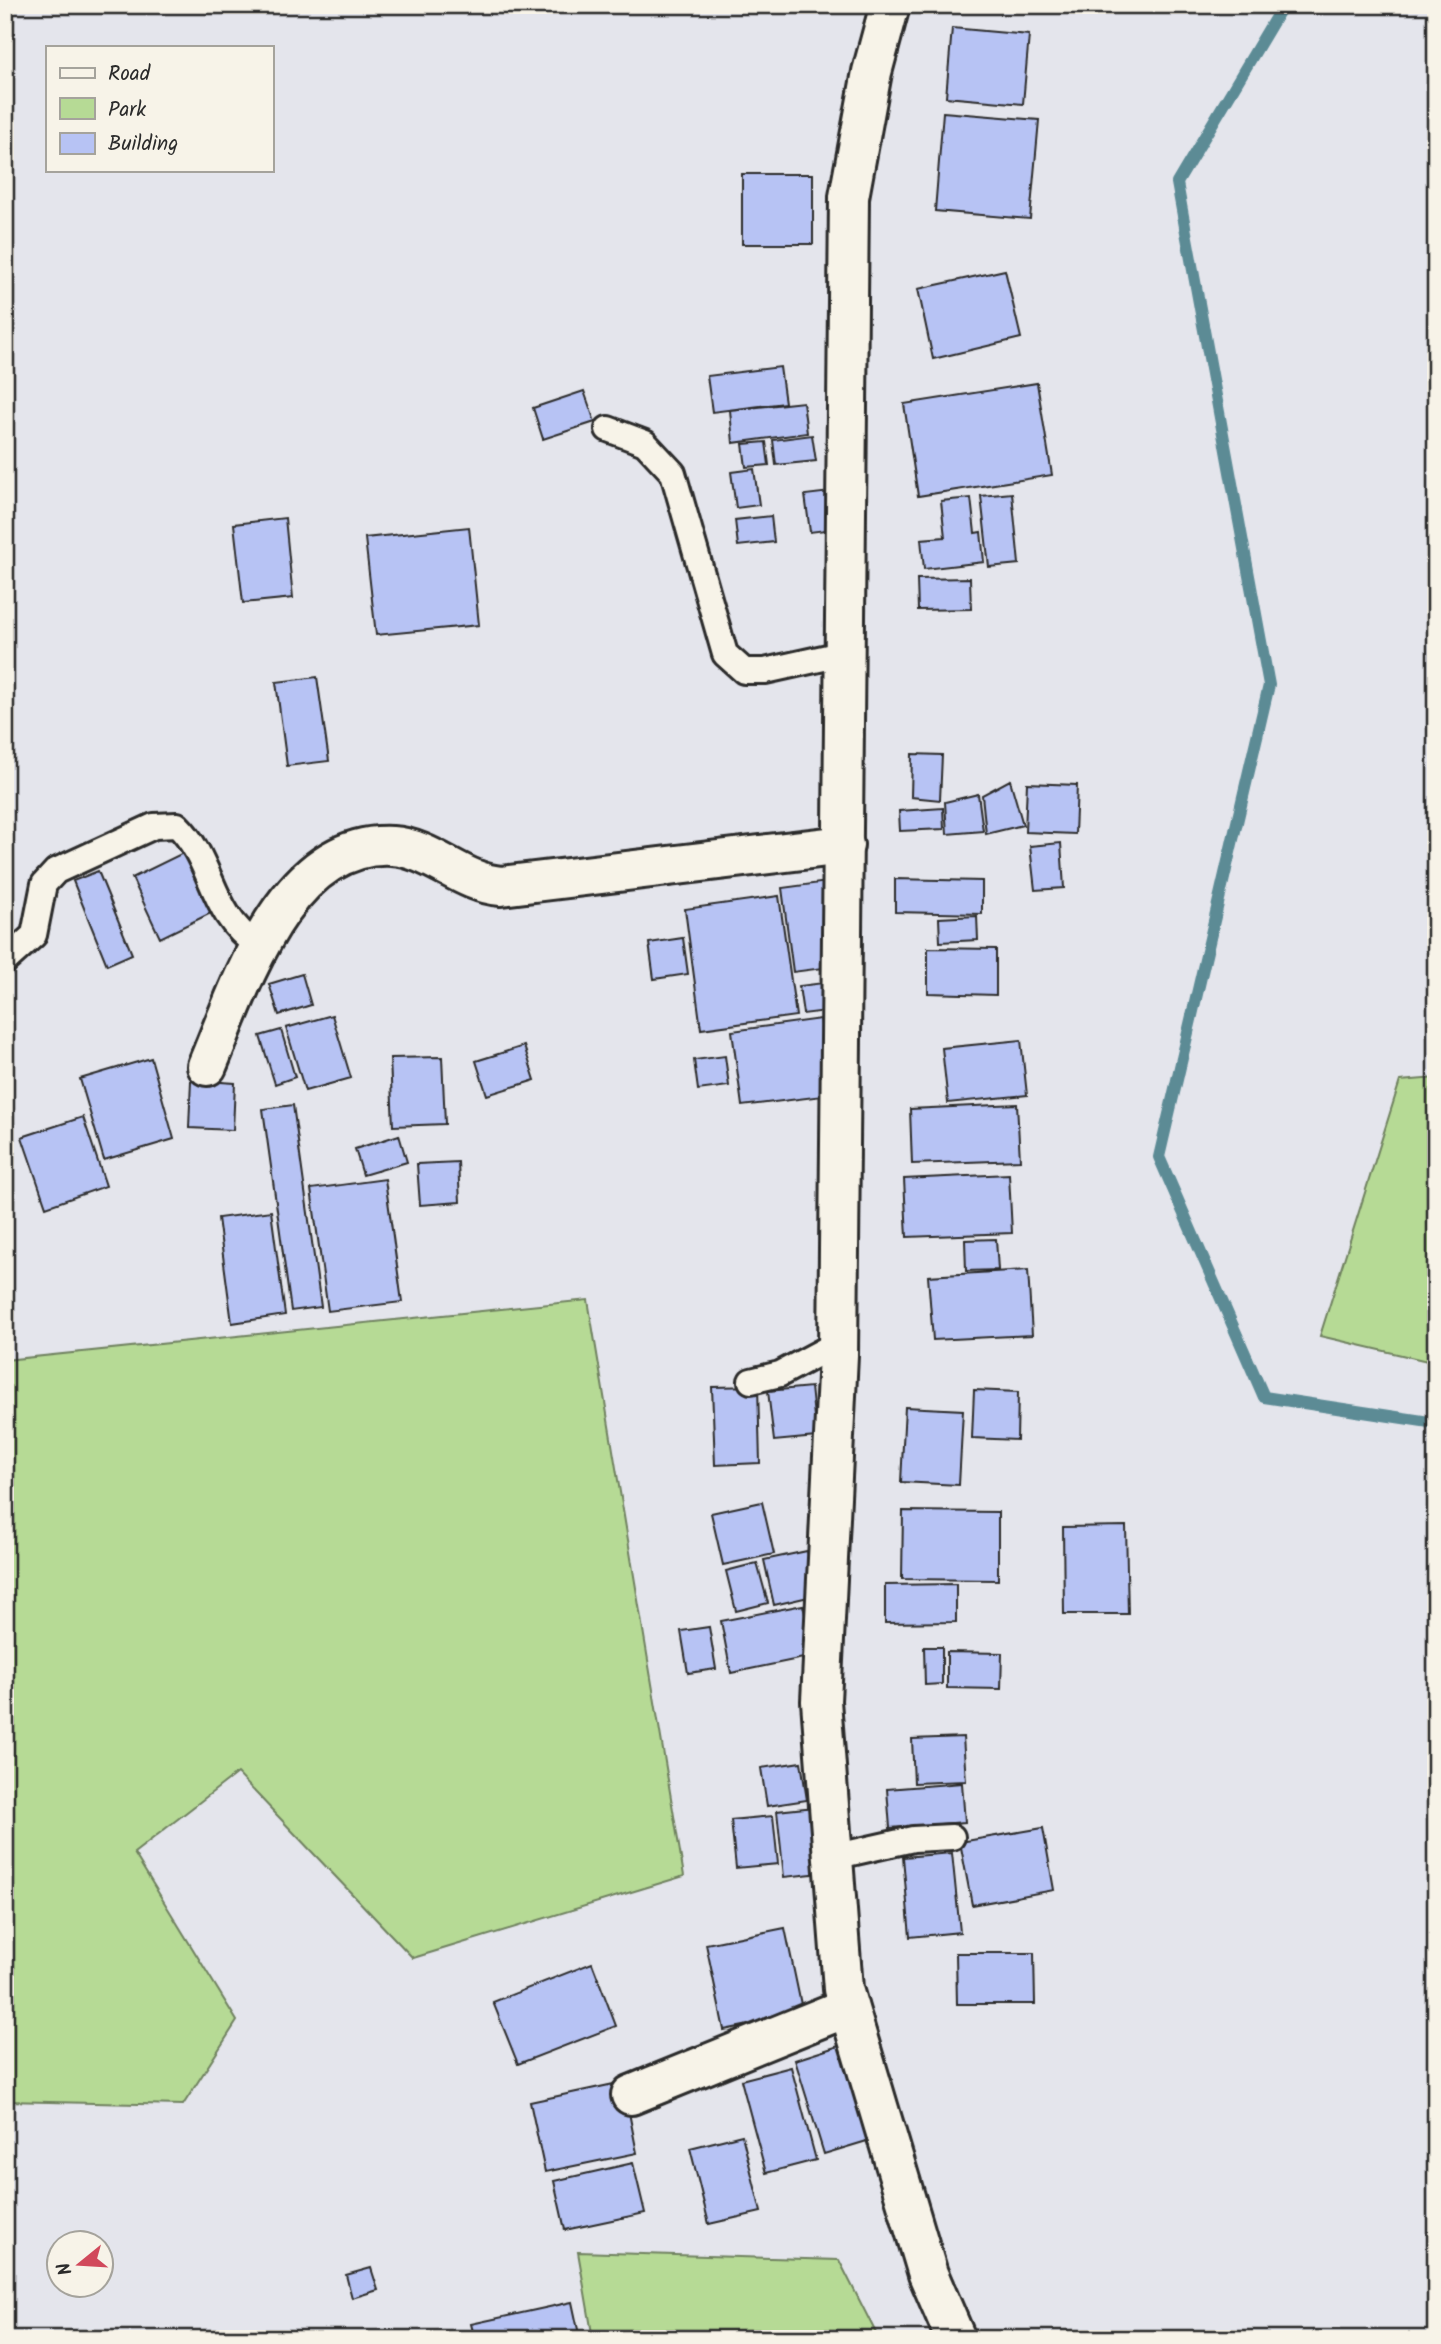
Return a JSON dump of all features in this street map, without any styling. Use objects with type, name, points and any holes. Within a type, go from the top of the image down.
[{"type":"street","points":[[890,5],[872,72],[849,197],[838,1343],[821,1701],[843,1989],[928,2274],[956,2339]]},
{"type":"street","points":[[207,1066],[258,946],[296,891],[324,866],[366,847],[394,846],[426,855],[481,885],[501,886],[844,845]]},
{"type":"street","points":[[631,2095],[848,2007]]},
{"type":"lane","points":[[608,429],[645,443],[673,473],[725,654],[744,671],[765,671],[846,653]]},
{"type":"lane","points":[[5,961],[34,935],[44,884],[56,871],[154,826],[177,825],[191,839],[223,912],[241,935],[258,946]]},
{"type":"lane","points":[[751,1381],[780,1374],[838,1343]]},
{"type":"lane","points":[[833,1857],[913,1839],[952,1837]]},
{"type":"green space","points":[[1436,1078],[1436,1363],[1320,1336],[1400,1081]]},
{"type":"green space","points":[[588,1300],[684,1876],[413,1958],[237,1773],[134,1853],[237,2021],[183,2105],[5,2101],[5,1360]]},
{"type":"green space","points":[[578,2252],[839,2260],[879,2339],[593,2339]]},
{"type":"building","points":[[952,28],[1029,35],[1023,104],[946,97]]},
{"type":"building","points":[[943,112],[1039,120],[1030,219],[935,211]]},
{"type":"building","points":[[742,174],[813,174],[813,244],[742,244]]},
{"type":"building","points":[[1005,270],[1021,338],[933,359],[918,289]]},
{"type":"building","points":[[780,367],[785,403],[712,412],[707,376]]},
{"type":"building","points":[[1037,383],[1052,475],[918,496],[904,404]]},
{"type":"building","points":[[584,391],[595,422],[543,439],[533,408]]},
{"type":"building","points":[[803,402],[807,433],[733,443],[730,410]]},
{"type":"building","points":[[812,435],[816,461],[776,465],[773,440]]},
{"type":"building","points":[[766,442],[769,465],[746,467],[743,444]]},
{"type":"building","points":[[754,469],[759,505],[736,508],[731,472]]},
{"type":"building","points":[[830,492],[834,529],[810,532],[805,495]]},
{"type":"building","points":[[1012,493],[1019,564],[989,567],[981,496]]},
{"type":"building","points":[[971,498],[975,533],[981,532],[984,562],[924,569],[921,539],[945,537],[941,501]]},
{"type":"building","points":[[771,516],[774,542],[738,546],[735,520]]},
{"type":"building","points":[[285,518],[293,598],[243,603],[234,524]]},
{"type":"building","points":[[469,527],[479,625],[376,635],[365,538]]},
{"type":"building","points":[[970,578],[971,609],[918,610],[917,579]]},
{"type":"building","points":[[317,677],[329,761],[287,766],[276,682]]},
{"type":"building","points":[[912,754],[942,755],[940,800],[911,797]]},
{"type":"building","points":[[1010,780],[1023,825],[986,834],[982,795]]},
{"type":"building","points":[[1027,783],[1077,785],[1075,834],[1025,832]]},
{"type":"building","points":[[978,794],[983,831],[947,834],[945,802]]},
{"type":"building","points":[[943,808],[944,829],[900,831],[899,811]]},
{"type":"building","points":[[1061,843],[1064,888],[1035,890],[1030,846]]},
{"type":"building","points":[[187,851],[215,911],[160,938],[132,878]]},
{"type":"building","points":[[98,871],[132,954],[107,965],[73,881]]},
{"type":"building","points":[[895,879],[982,881],[982,914],[895,912]]},
{"type":"building","points":[[827,882],[839,966],[793,972],[782,888]]},
{"type":"building","points":[[779,896],[796,1016],[701,1029],[685,909]]},
{"type":"building","points":[[977,916],[978,940],[940,942],[939,918]]},
{"type":"building","points":[[683,938],[688,974],[654,979],[649,943]]},
{"type":"building","points":[[928,948],[996,949],[996,995],[928,993]]},
{"type":"building","points":[[302,974],[311,1005],[279,1015],[269,984]]},
{"type":"building","points":[[831,982],[835,1010],[803,1014],[799,986]]},
{"type":"building","points":[[332,1015],[351,1078],[305,1091],[286,1028]]},
{"type":"building","points":[[820,1019],[831,1095],[742,1106],[732,1031]]},
{"type":"building","points":[[281,1030],[295,1077],[275,1084],[260,1036]]},
{"type":"building","points":[[1021,1040],[1027,1095],[948,1103],[942,1048]]},
{"type":"building","points":[[524,1046],[535,1080],[487,1095],[476,1061]]},
{"type":"building","points":[[725,1056],[729,1086],[698,1090],[694,1060]]},
{"type":"building","points":[[442,1057],[445,1124],[393,1126],[390,1058]]},
{"type":"building","points":[[151,1058],[174,1139],[104,1160],[80,1079]]},
{"type":"building","points":[[191,1080],[235,1083],[233,1130],[189,1128]]},
{"type":"building","points":[[1017,1104],[1020,1160],[912,1164],[910,1109]]},
{"type":"building","points":[[293,1105],[321,1307],[291,1311],[263,1109]]},
{"type":"building","points":[[83,1117],[106,1186],[46,1207],[22,1137]]},
{"type":"building","points":[[399,1135],[407,1162],[363,1175],[355,1149]]},
{"type":"building","points":[[458,1162],[460,1202],[420,1205],[417,1164]]},
{"type":"building","points":[[1009,1174],[1012,1233],[907,1237],[904,1179]]},
{"type":"building","points":[[385,1179],[402,1302],[328,1311],[311,1189]]},
{"type":"building","points":[[271,1211],[285,1315],[232,1323],[218,1218]]},
{"type":"building","points":[[996,1239],[998,1270],[966,1271],[965,1240]]},
{"type":"building","points":[[1028,1270],[1032,1335],[933,1340],[928,1276]]},
{"type":"building","points":[[758,1386],[760,1463],[715,1465],[712,1387]]},
{"type":"building","points":[[811,1387],[816,1437],[774,1441],[768,1391]]},
{"type":"building","points":[[974,1390],[1018,1392],[1017,1440],[972,1438]]},
{"type":"building","points":[[905,1407],[963,1410],[959,1485],[901,1482]]},
{"type":"building","points":[[762,1502],[774,1554],[723,1565],[711,1513]]},
{"type":"building","points":[[903,1511],[998,1512],[998,1580],[902,1579]]},
{"type":"building","points":[[1126,1526],[1128,1614],[1064,1614],[1063,1527]]},
{"type":"building","points":[[807,1551],[817,1595],[774,1605],[764,1560]]},
{"type":"building","points":[[757,1563],[768,1603],[736,1611],[726,1571]]},
{"type":"building","points":[[956,1584],[956,1622],[885,1623],[885,1585]]},
{"type":"building","points":[[803,1605],[813,1656],[731,1673],[721,1621]]},
{"type":"building","points":[[709,1627],[716,1669],[688,1673],[681,1631]]},
{"type":"building","points":[[924,1647],[942,1647],[942,1684],[925,1685]]},
{"type":"building","points":[[947,1652],[1002,1653],[1001,1689],[947,1688]]},
{"type":"building","points":[[963,1737],[966,1781],[914,1783],[912,1739]]},
{"type":"building","points":[[801,1762],[807,1800],[767,1806],[761,1768]]},
{"type":"building","points":[[962,1783],[965,1822],[890,1828],[887,1789]]},
{"type":"building","points":[[824,1806],[831,1872],[784,1877],[777,1811]]},
{"type":"building","points":[[773,1816],[778,1864],[736,1868],[731,1820]]},
{"type":"building","points":[[1043,1828],[1054,1890],[972,1905],[960,1842]]},
{"type":"building","points":[[952,1853],[960,1932],[910,1937],[903,1857]]},
{"type":"building","points":[[785,1928],[803,2014],[724,2030],[706,1944]]},
{"type":"building","points":[[956,1953],[1034,1953],[1035,2004],[957,2004]]},
{"type":"building","points":[[592,1963],[616,2026],[518,2064],[493,2002]]},
{"type":"building","points":[[851,2042],[880,2137],[824,2154],[795,2060]]},
{"type":"building","points":[[791,2067],[816,2160],[766,2173],[741,2080]]},
{"type":"building","points":[[623,2082],[637,2153],[545,2172],[530,2102]]},
{"type":"building","points":[[742,2135],[761,2212],[709,2224],[690,2148]]},
{"type":"building","points":[[633,2163],[645,2213],[565,2230],[554,2181]]},
{"type":"building","points":[[371,2268],[378,2290],[352,2298],[346,2275]]},
{"type":"building","points":[[572,2302],[580,2339],[475,2339],[471,2324]]},
{"type":"waterway","points":[[1283,5],[1177,183],[1269,685],[1159,1157],[1264,1397],[1436,1423]]}]
